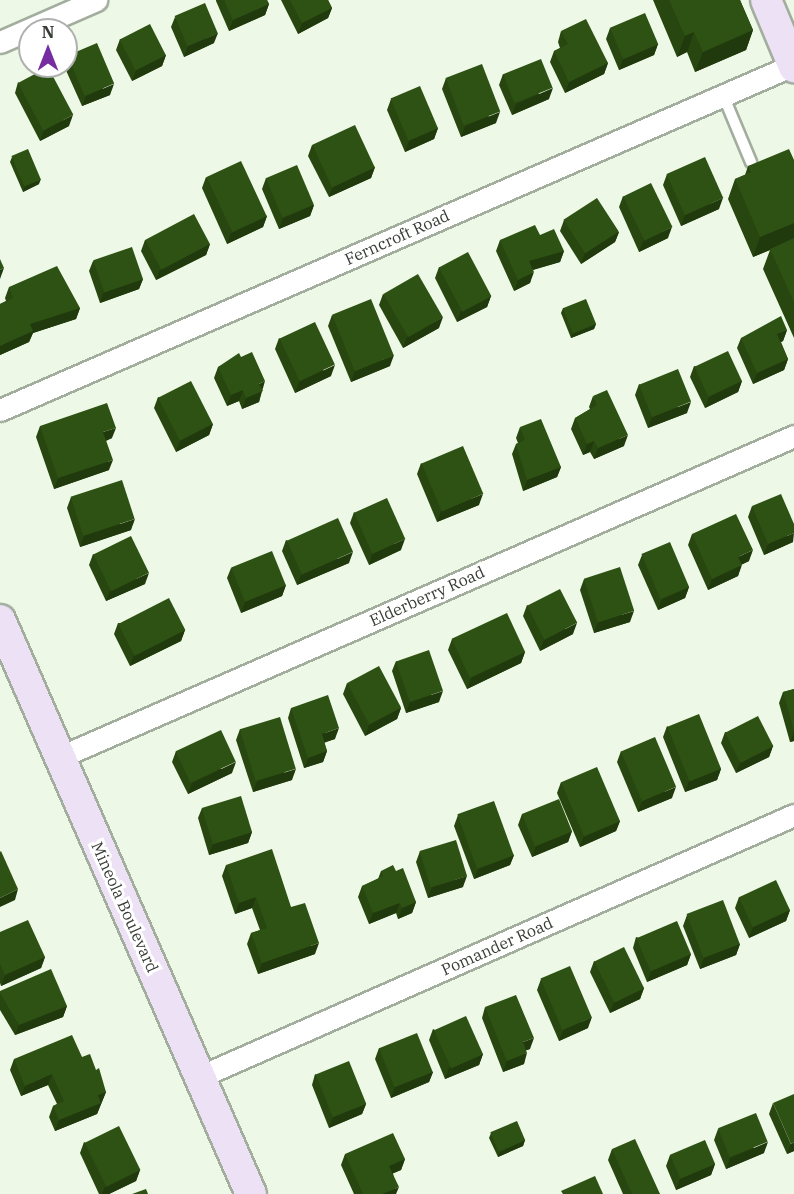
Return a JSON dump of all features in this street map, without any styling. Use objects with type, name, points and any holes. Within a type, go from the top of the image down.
[{"type":"main road","points":[[779,14],[794,66]]},
{"type":"main road","name":"Mineola Boulevard","points":[[0,620],[251,1194]]},
{"type":"street","points":[[0,42],[96,0]]},
{"type":"street","name":"Ferncroft Road","points":[[0,410],[794,66]]},
{"type":"street","name":"Elderberry Road","points":[[60,757],[794,436]]},
{"type":"street","name":"Pomander Road","points":[[199,1077],[794,815]]},
{"type":"lane","points":[[723,95],[751,162]]},
{"type":"building","points":[[224,0],[267,0],[269,4],[233,20]]},
{"type":"building","points":[[290,0],[328,0],[332,8],[302,23]]},
{"type":"building","points":[[669,0],[740,0],[753,30],[703,52],[694,32],[685,36]]},
{"type":"building","points":[[205,3],[218,33],[188,46],[175,16]]},
{"type":"building","points":[[645,13],[658,44],[623,59],[610,28]]},
{"type":"building","points":[[586,19],[608,63],[569,82],[554,51],[568,44],[561,31]]},
{"type":"building","points":[[150,24],[166,55],[136,71],[120,39]]},
{"type":"building","points":[[97,43],[114,84],[85,96],[77,78],[78,51]]},
{"type":"building","points":[[541,59],[553,88],[515,103],[503,74]]},
{"type":"building","points":[[482,64],[500,112],[464,126],[446,78]]},
{"type":"building","points":[[27,78],[54,78],[73,115],[43,131],[18,83]]},
{"type":"building","points":[[420,86],[438,128],[409,141],[391,99]]},
{"type":"building","points":[[355,125],[375,168],[332,187],[312,145]]},
{"type":"building","points":[[28,149],[41,179],[24,186],[11,156]]},
{"type":"building","points":[[789,149],[794,160],[794,223],[760,237],[735,179],[751,172],[748,166]]},
{"type":"building","points":[[705,157],[723,198],[685,215],[667,174]]},
{"type":"building","points":[[241,161],[267,216],[232,232],[207,177]]},
{"type":"building","points":[[297,165],[314,205],[283,218],[266,178]]},
{"type":"building","points":[[651,183],[672,227],[645,241],[623,197]]},
{"type":"building","points":[[597,198],[619,232],[585,253],[563,220]]},
{"type":"building","points":[[194,214],[210,244],[161,270],[145,240]]},
{"type":"building","points":[[535,225],[540,235],[554,229],[564,251],[529,261],[534,272],[518,280],[500,240]]},
{"type":"building","points":[[794,238],[794,302],[770,249]]},
{"type":"building","points":[[132,247],[143,279],[104,292],[93,260]]},
{"type":"building","points":[[468,252],[491,296],[462,312],[439,267]]},
{"type":"building","points":[[57,266],[80,308],[30,324],[33,331],[0,346],[0,304],[13,298],[9,287]]},
{"type":"building","points":[[418,274],[443,317],[408,337],[383,294]]},
{"type":"building","points":[[371,299],[394,356],[355,371],[332,315]]},
{"type":"building","points":[[586,299],[596,324],[573,333],[563,308]]},
{"type":"building","points":[[781,316],[787,330],[777,334],[788,359],[757,373],[741,338]]},
{"type":"building","points":[[315,322],[335,365],[300,381],[280,338]]},
{"type":"building","points":[[728,351],[742,381],[708,397],[694,367]]},
{"type":"building","points":[[252,352],[265,381],[259,384],[263,391],[246,398],[243,390],[231,395],[218,367],[239,353],[241,357]]},
{"type":"building","points":[[678,369],[691,401],[652,417],[639,385]]},
{"type":"building","points":[[191,381],[213,424],[180,441],[158,398]]},
{"type":"building","points":[[607,390],[628,435],[598,448],[594,441],[587,444],[575,418],[597,405],[593,396]]},
{"type":"building","points":[[107,403],[116,428],[103,432],[113,460],[58,478],[40,426]]},
{"type":"building","points":[[541,419],[561,467],[527,480],[516,444],[525,440],[520,427]]},
{"type":"building","points":[[463,446],[483,494],[442,511],[422,464]]},
{"type":"building","points":[[122,480],[135,519],[83,536],[71,497]]},
{"type":"building","points":[[781,494],[794,524],[794,533],[768,544],[752,506]]},
{"type":"building","points":[[387,498],[405,539],[372,554],[354,513]]},
{"type":"building","points":[[736,514],[753,550],[738,557],[742,565],[712,579],[692,534]]},
{"type":"building","points":[[338,518],[353,552],[302,575],[287,541]]},
{"type":"building","points":[[131,536],[149,573],[111,591],[93,554]]},
{"type":"building","points":[[670,542],[689,587],[661,599],[641,554]]},
{"type":"building","points":[[272,551],[286,585],[245,602],[231,567]]},
{"type":"building","points":[[620,567],[634,611],[598,622],[584,579]]},
{"type":"building","points":[[560,589],[577,623],[544,640],[527,606]]},
{"type":"building","points":[[169,598],[185,630],[135,656],[118,624]]},
{"type":"building","points":[[507,613],[525,652],[470,678],[452,639]]},
{"type":"building","points":[[429,650],[443,691],[410,702],[396,661]]},
{"type":"building","points":[[379,666],[401,707],[369,724],[347,683]]},
{"type":"building","points":[[794,689],[794,730],[783,692]]},
{"type":"building","points":[[328,695],[339,728],[322,734],[327,751],[308,758],[291,708]]},
{"type":"building","points":[[699,714],[721,769],[690,781],[667,727]]},
{"type":"building","points":[[758,716],[773,746],[740,763],[725,733]]},
{"type":"building","points":[[280,717],[296,769],[256,781],[240,729]]},
{"type":"building","points":[[221,730],[236,762],[190,783],[176,751]]},
{"type":"building","points":[[655,737],[676,787],[642,801],[621,751]]},
{"type":"building","points":[[597,767],[620,821],[584,837],[561,782]]},
{"type":"building","points":[[241,796],[252,832],[213,844],[202,808]]},
{"type":"building","points":[[559,799],[572,831],[535,846],[522,814]]},
{"type":"building","points":[[494,801],[514,856],[477,869],[457,814]]},
{"type":"building","points":[[456,840],[467,876],[431,887],[420,851]]},
{"type":"building","points":[[272,849],[291,907],[305,903],[319,943],[262,963],[251,933],[267,928],[256,897],[239,903],[226,865]]},
{"type":"building","points":[[0,852],[18,889],[0,898]]},
{"type":"building","points":[[393,865],[396,871],[403,868],[416,902],[402,908],[400,903],[373,913],[362,886],[383,876],[381,871]]},
{"type":"building","points":[[776,880],[790,910],[753,927],[739,897]]},
{"type":"building","points":[[723,900],[740,944],[703,958],[687,914]]},
{"type":"building","points":[[28,920],[45,957],[5,975],[0,964],[0,932]]},
{"type":"building","points":[[677,921],[691,954],[651,971],[636,938]]},
{"type":"building","points":[[624,947],[644,988],[615,1003],[594,961]]},
{"type":"building","points":[[570,966],[592,1018],[562,1030],[541,979]]},
{"type":"building","points":[[51,969],[67,1006],[19,1025],[0,991]]},
{"type":"building","points":[[516,995],[534,1038],[523,1042],[527,1053],[507,1061],[485,1007]]},
{"type":"building","points":[[466,1016],[483,1054],[451,1069],[434,1030]]},
{"type":"building","points":[[417,1033],[433,1072],[395,1087],[379,1048]]},
{"type":"building","points":[[72,1035],[82,1057],[90,1054],[96,1070],[99,1068],[106,1092],[98,1095],[101,1103],[59,1120],[53,1106],[64,1101],[52,1074],[25,1086],[14,1059]]},
{"type":"building","points":[[349,1061],[366,1104],[333,1117],[316,1074]]},
{"type":"building","points":[[794,1094],[794,1142],[791,1144],[773,1103]]},
{"type":"building","points":[[756,1113],[768,1142],[730,1157],[718,1128]]},
{"type":"building","points":[[517,1121],[525,1140],[499,1152],[490,1132]]},
{"type":"building","points":[[119,1126],[140,1170],[106,1187],[85,1143]]},
{"type":"building","points":[[393,1133],[405,1159],[389,1166],[399,1187],[382,1194],[363,1194],[345,1154]]},
{"type":"building","points":[[635,1139],[660,1194],[632,1194],[612,1149]]},
{"type":"building","points":[[705,1140],[715,1164],[680,1179],[670,1155]]},
{"type":"building","points":[[595,1176],[603,1194],[563,1194],[561,1191]]},
{"type":"building","points":[[146,1189],[148,1194],[132,1194]]}]
